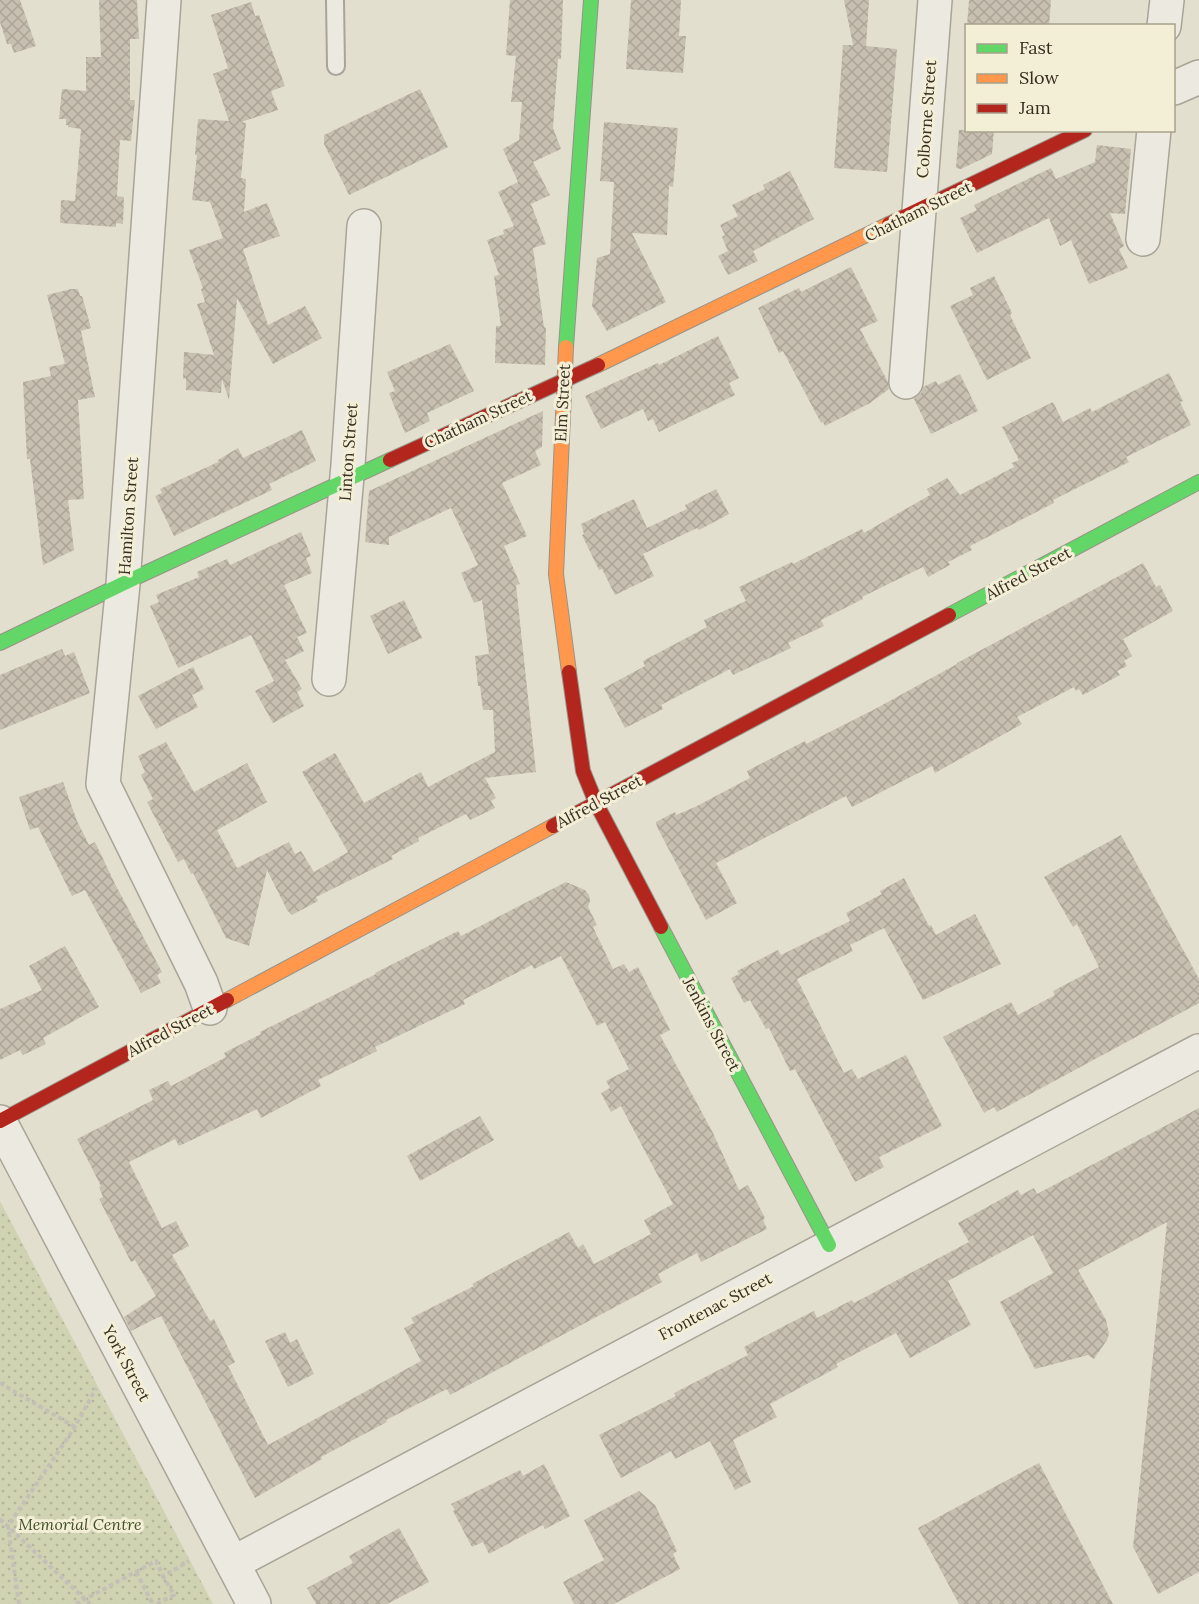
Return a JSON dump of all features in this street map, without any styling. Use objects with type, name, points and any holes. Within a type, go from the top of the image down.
[{"type":"street","name":"Hamilton Street","points":[[164,0],[123,584],[103,784],[201,983],[210,1008]]},
{"type":"street","name":"Elm Street","points":[[591,0],[563,381],[556,574],[583,771],[596,803]]},
{"type":"street","name":"Colborne Street","points":[[906,382],[935,0]]},
{"type":"street","points":[[1164,24],[1167,0]]},
{"type":"street","points":[[1175,87],[1199,77]]},
{"type":"street","name":"Chatham Street","points":[[0,643],[563,381],[1081,132]]},
{"type":"street","points":[[1143,239],[1154,132]]},
{"type":"street","name":"Linton Street","points":[[329,679],[364,226]]},
{"type":"street","name":"Alfred Street","points":[[0,1122],[1199,482]]},
{"type":"street","name":"Jenkins Street","points":[[596,803],[829,1245]]},
{"type":"street","name":"Frontenac Street","points":[[233,1563],[829,1245],[1199,1051]]},
{"type":"street","name":"York Street","points":[[0,1122],[254,1604]]},
{"type":"lane","points":[[335,0],[336,66]]},
{"type":"path","points":[[0,1383],[75,1427]]},
{"type":"path","points":[[19,1604],[8,1526],[75,1427],[96,1388]]},
{"type":"path","points":[[0,1519],[90,1604]]},
{"type":"path","points":[[76,1604],[156,1561],[174,1595],[155,1604],[136,1572]]},
{"type":"path","points":[[164,1575],[189,1561]]},
{"type":"green space","name":"Memorial Centre","points":[[1,1203],[213,1604],[0,1604]]},
{"type":"building","points":[[0,0],[20,0],[36,46],[14,53],[11,44],[7,44],[0,22]]},
{"type":"building","points":[[99,0],[137,0],[139,39],[130,39],[130,100],[135,100],[131,141],[120,140],[117,196],[124,197],[123,224],[116,223],[116,227],[60,223],[61,200],[75,201],[81,129],[68,127],[66,119],[59,119],[62,89],[86,91],[86,57],[101,57]]},
{"type":"building","points":[[510,0],[563,0],[561,59],[558,59],[553,128],[561,149],[533,162],[550,195],[531,204],[546,244],[533,248],[544,327],[546,328],[545,365],[495,363],[496,326],[501,326],[494,276],[499,275],[487,240],[504,234],[503,230],[514,226],[498,192],[518,182],[503,149],[519,140],[522,102],[511,102],[516,56],[506,55]]},
{"type":"building","points":[[631,0],[681,0],[679,36],[686,36],[683,73],[626,69]]},
{"type":"building","points":[[844,0],[869,0],[866,46],[897,49],[887,172],[834,168],[843,45],[853,45]]},
{"type":"building","points":[[969,0],[1051,0],[1049,24],[967,24]]},
{"type":"building","points":[[251,2],[255,16],[259,15],[285,86],[271,91],[278,110],[241,122],[246,123],[241,178],[246,179],[244,212],[267,203],[280,236],[243,249],[268,325],[305,306],[322,338],[273,364],[237,298],[229,400],[222,379],[221,393],[186,390],[186,378],[183,379],[184,352],[214,355],[197,304],[205,302],[201,289],[203,288],[189,250],[223,238],[210,202],[192,200],[198,119],[229,121],[213,74],[228,68],[211,15]]},
{"type":"building","points":[[420,89],[448,147],[349,195],[324,144],[324,135]]},
{"type":"building","points":[[604,122],[678,128],[673,187],[669,186],[667,235],[632,233],[666,302],[607,331],[592,306],[597,258],[610,254],[614,182],[600,181]]},
{"type":"building","points":[[959,130],[994,132],[992,154],[961,169],[956,168]]},
{"type":"building","points":[[1097,145],[1131,149],[1125,214],[1110,213],[1124,246],[1119,249],[1128,268],[1089,284],[1071,240],[1060,246],[1049,218],[977,253],[960,218],[977,210],[974,205],[1051,168],[1056,179],[1095,162]]},
{"type":"building","points":[[790,171],[814,219],[753,251],[758,261],[728,275],[718,256],[728,251],[722,237],[725,235],[720,225],[738,216],[732,205],[765,189],[763,185]]},
{"type":"building","points":[[851,267],[878,321],[860,329],[888,382],[889,389],[870,403],[825,426],[823,422],[821,423],[783,351],[779,353],[758,308],[799,288],[801,292]]},
{"type":"building","points":[[994,276],[1031,358],[987,380],[950,306],[973,295],[970,288]]},
{"type":"building","points":[[78,289],[82,296],[91,328],[81,331],[95,397],[78,400],[84,499],[68,500],[74,550],[43,565],[30,459],[27,459],[23,382],[51,376],[49,367],[65,364],[47,295]]},
{"type":"building","points":[[718,336],[739,378],[729,383],[735,395],[659,432],[653,419],[648,421],[643,409],[601,429],[585,396],[658,363],[659,365]]},
{"type":"building","points":[[450,344],[474,391],[427,413],[430,421],[405,433],[389,393],[395,391],[387,372]]},
{"type":"building","points":[[1169,373],[1183,401],[1180,402],[1191,425],[1126,457],[1129,462],[1053,500],[1054,503],[970,546],[972,550],[948,562],[950,565],[928,577],[923,567],[862,597],[863,599],[821,620],[824,626],[788,643],[791,648],[733,675],[730,669],[661,705],[663,709],[625,728],[604,688],[645,666],[643,661],[707,627],[704,620],[746,601],[739,587],[792,562],[793,564],[862,529],[864,533],[930,495],[927,489],[947,478],[960,495],[1014,467],[1012,463],[1019,460],[1002,427],[1053,402],[1063,422],[1090,408],[1092,412]]},
{"type":"building","points":[[960,374],[978,411],[931,434],[914,399],[921,393],[923,387],[936,381],[938,385]]},
{"type":"building","points":[[543,411],[542,447],[535,451],[541,465],[502,483],[527,536],[504,546],[520,584],[516,585],[536,772],[485,778],[496,798],[491,801],[495,808],[470,820],[466,814],[418,838],[419,841],[391,856],[393,859],[316,897],[318,901],[292,915],[287,910],[267,870],[249,946],[226,938],[193,873],[191,874],[184,859],[178,862],[147,802],[153,799],[141,775],[145,772],[138,756],[166,742],[194,792],[247,763],[267,802],[217,830],[237,868],[289,842],[295,854],[301,851],[314,872],[348,852],[302,772],[335,753],[364,803],[421,772],[428,787],[495,752],[493,710],[483,710],[475,656],[489,654],[482,600],[474,603],[461,573],[478,565],[451,508],[389,537],[389,545],[365,542],[369,491]]},
{"type":"building","points":[[302,430],[316,461],[269,484],[272,490],[174,536],[155,496],[162,493],[160,489],[218,462],[238,448],[243,458]]},
{"type":"building","points":[[716,489],[729,514],[699,530],[697,528],[643,554],[654,576],[615,595],[602,569],[599,570],[582,535],[584,534],[581,524],[634,499],[647,528],[687,509],[685,505]]},
{"type":"building","points":[[301,532],[311,556],[306,558],[312,573],[284,585],[307,633],[297,637],[304,651],[285,660],[302,689],[297,692],[304,706],[273,723],[255,691],[274,681],[251,635],[178,668],[150,606],[159,602],[156,595],[199,577],[197,572],[227,559],[230,565]]},
{"type":"building","points":[[1143,563],[1156,587],[1160,585],[1173,611],[1123,639],[1132,656],[1124,661],[1127,666],[1117,671],[1120,675],[1083,695],[1079,689],[1076,691],[1074,687],[1017,717],[1022,724],[935,773],[932,766],[852,807],[846,796],[716,863],[737,903],[706,920],[656,822],[675,812],[676,815],[695,807],[750,778],[747,771],[875,709]]},
{"type":"building","points":[[404,600],[422,638],[388,654],[370,616]]},
{"type":"building","points":[[62,649],[65,656],[74,652],[90,693],[0,730],[0,675]]},
{"type":"building","points":[[193,667],[204,689],[192,695],[198,707],[156,729],[138,696]]},
{"type":"building","points":[[63,782],[77,821],[89,845],[95,842],[162,972],[157,975],[161,983],[141,993],[85,890],[72,896],[38,827],[30,830],[19,797]]},
{"type":"building","points":[[1121,835],[1199,979],[1199,1003],[997,1112],[994,1107],[984,1113],[943,1037],[1011,1002],[1018,1015],[1055,995],[1053,991],[1099,967],[1077,924],[1073,927],[1044,877]]},
{"type":"building","points":[[904,878],[936,935],[975,914],[1001,964],[923,1000],[884,928],[850,945],[853,951],[797,979],[844,1073],[852,1069],[858,1079],[906,1055],[942,1126],[879,1157],[884,1167],[855,1182],[795,1069],[790,1071],[769,1028],[766,1029],[750,1000],[744,1003],[731,978],[739,974],[737,971],[778,950],[781,955],[850,921],[846,913],[882,894],[880,891]]},
{"type":"building","points":[[566,882],[585,890],[589,895],[588,907],[597,925],[593,927],[613,969],[624,964],[629,972],[638,967],[670,1030],[660,1035],[713,1133],[739,1190],[748,1185],[765,1218],[763,1220],[767,1229],[701,1262],[697,1253],[658,1274],[662,1282],[450,1395],[447,1389],[386,1420],[387,1422],[321,1457],[322,1459],[255,1498],[161,1316],[131,1331],[124,1317],[156,1296],[135,1260],[131,1262],[99,1199],[103,1197],[99,1187],[101,1186],[77,1139],[153,1100],[149,1090],[168,1081],[171,1086],[226,1057],[224,1053],[261,1034],[260,1032],[458,931],[461,936]],"holes":[[[561,956],[597,1026],[605,1022],[629,1069],[606,1081],[610,1088],[601,1093],[611,1112],[621,1106],[673,1204],[644,1220],[651,1234],[594,1264],[583,1244],[578,1248],[569,1232],[472,1284],[474,1286],[411,1318],[414,1323],[404,1328],[421,1361],[268,1445],[228,1366],[235,1362],[214,1319],[210,1321],[172,1255],[189,1246],[176,1221],[162,1228],[129,1162],[175,1139],[179,1146],[257,1109],[261,1118],[321,1086],[318,1080],[377,1051],[375,1047],[465,1004],[463,1000],[532,965],[534,969]]]},
{"type":"building","points":[[65,946],[99,1007],[43,1038],[46,1044],[23,1055],[20,1050],[0,1060],[0,1009],[42,990],[29,966]]},
{"type":"building","points":[[1199,1108],[1199,1572],[1158,1594],[1133,1547],[1167,1222],[1078,1270],[1106,1320],[1109,1334],[1094,1359],[1088,1355],[1035,1369],[1000,1302],[1053,1273],[1033,1235],[948,1281],[971,1325],[910,1358],[896,1333],[836,1364],[838,1367],[770,1404],[777,1417],[733,1440],[751,1482],[735,1490],[710,1441],[675,1459],[671,1451],[621,1478],[599,1435],[676,1396],[674,1393],[748,1355],[744,1347],[790,1323],[814,1311],[817,1318],[852,1300],[854,1303],[969,1242],[958,1223],[1018,1190],[1021,1195],[1034,1188],[1037,1194]]},
{"type":"building","points":[[480,1116],[494,1140],[420,1181],[407,1156]]},
{"type":"building","points":[[285,1332],[290,1343],[297,1339],[314,1374],[288,1387],[265,1341]]},
{"type":"building","points":[[1039,1463],[1113,1604],[959,1604],[918,1528]]},
{"type":"building","points":[[544,1464],[570,1516],[545,1529],[543,1525],[489,1554],[483,1542],[472,1547],[451,1504],[520,1470],[523,1476]]},
{"type":"building","points":[[639,1491],[655,1505],[677,1551],[673,1554],[680,1569],[614,1604],[574,1604],[563,1582],[604,1560],[584,1520]]},
{"type":"building","points":[[399,1528],[429,1582],[387,1604],[316,1604],[307,1588],[353,1563],[349,1556]]},
{"type":"traffic: fast","points":[[566,347],[591,0]]},
{"type":"traffic: fast","points":[[0,643],[390,460]]},
{"type":"traffic: fast","points":[[949,615],[1199,482]]},
{"type":"traffic: fast","points":[[661,927],[829,1245]]},
{"type":"traffic: slow","points":[[598,365],[889,224]]},
{"type":"traffic: slow","points":[[566,347],[556,574],[569,672]]},
{"type":"traffic: slow","points":[[227,1000],[553,826]]},
{"type":"traffic: jam","points":[[889,224],[1081,132]]},
{"type":"traffic: jam","points":[[390,460],[598,365]]},
{"type":"traffic: jam","points":[[553,826],[949,615]]},
{"type":"traffic: jam","points":[[569,672],[583,771],[596,803],[661,927]]},
{"type":"traffic: jam","points":[[0,1121],[227,1000]]}]
